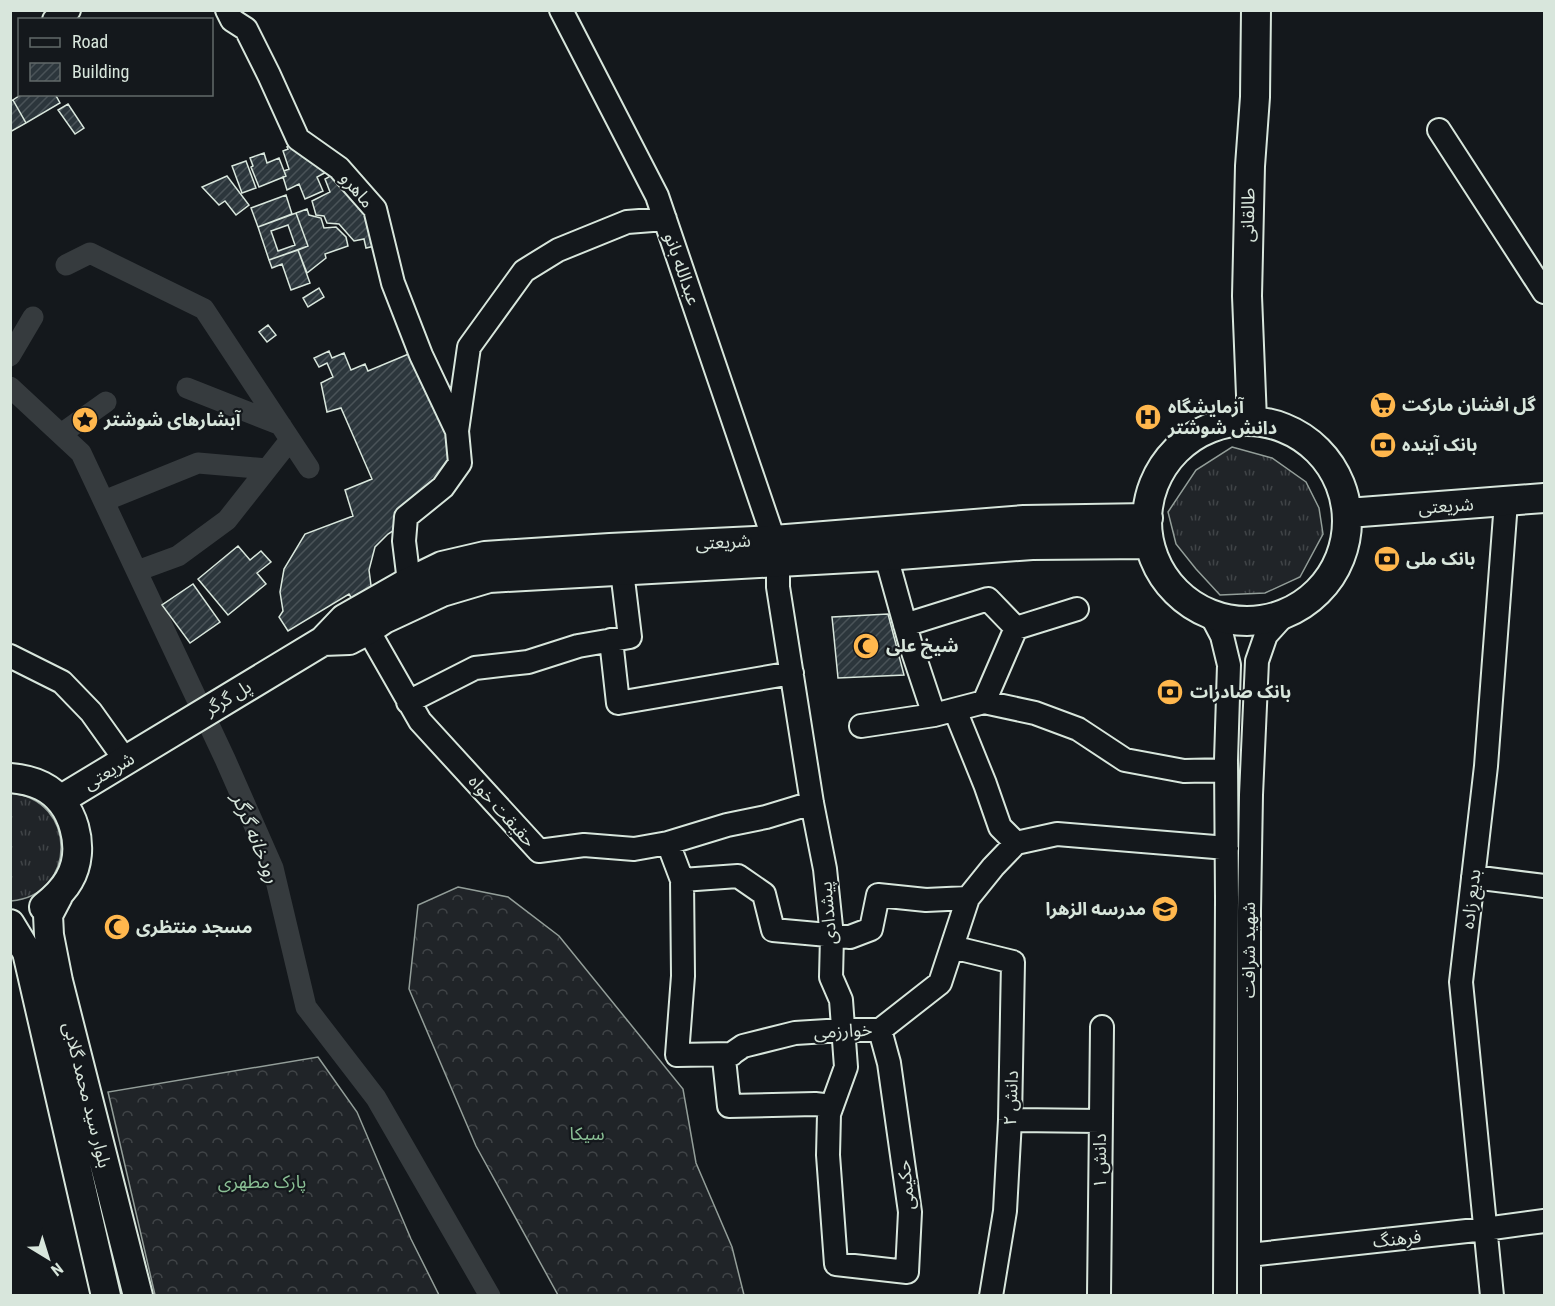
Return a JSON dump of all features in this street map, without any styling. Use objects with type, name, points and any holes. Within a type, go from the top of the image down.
[{"type":"main road","name":"طالقانی","points":[[1252,420],[1247,296],[1256,10]]},
{"type":"main road","points":[[1252,420],[1281,425],[1307,439],[1328,459],[1342,484],[1348,513],[1345,544],[1333,573],[1312,597],[1286,614],[1248,621],[1211,615],[1180,596],[1157,567],[1148,531],[1149,497],[1163,465],[1187,440],[1218,424],[1252,420]]},
{"type":"main road","name":"شریعتی","points":[[1348,513],[1545,498]]},
{"type":"main road","name":"شریعتی","points":[[311,648],[349,640],[384,619],[442,592],[489,578],[622,571],[1024,520],[1148,531]]},
{"type":"main road","name":"شریعتی","points":[[311,648],[344,619],[409,582],[442,566],[485,556],[776,551],[886,556],[1032,545],[1148,531]]},
{"type":"main road","name":"پل گرگر","points":[[157,740],[311,648]]},
{"type":"main road","name":"شریعتی","points":[[60,800],[157,740]]},
{"type":"main road","points":[[10,778],[44,787],[60,800]]},
{"type":"main road","name":"بلوار سید محمد گلابی","points":[[60,800],[71,818],[77,838],[77,859],[70,879],[48,915],[49,935],[58,981],[138,1296]]},
{"type":"main road","points":[[10,917],[25,915],[43,908],[58,896]]},
{"type":"main road","name":"بلوار سید محمد گلابی","points":[[10,924],[27,952],[106,1296]]},
{"type":"street","name":"ماهرو","points":[[226,10],[232,20],[246,29],[298,139],[339,168],[375,209],[393,283],[422,355],[457,431]]},
{"type":"street","name":"عبدالله بانو","points":[[561,10],[657,196],[776,551]]},
{"type":"street","points":[[1439,130],[1545,292]]},
{"type":"street","points":[[409,582],[404,541],[406,518],[443,487],[460,463],[457,431],[469,346],[524,271],[558,250],[627,222],[665,219]]},
{"type":"street","name":"بدیع زاده","points":[[1492,1296],[1461,982],[1486,766],[1506,502]]},
{"type":"street","name":"پیشدادی","points":[[776,551],[778,587],[812,803],[825,869],[832,936],[831,977],[841,1000],[846,1067],[829,1114],[828,1155],[836,1264]]},
{"type":"street","points":[[886,556],[905,624],[944,712],[985,784],[1000,827],[1016,843]]},
{"type":"street","points":[[408,702],[475,668],[528,662],[578,646],[630,637],[622,571]]},
{"type":"street","points":[[905,624],[988,598],[1016,628]]},
{"type":"street","points":[[984,702],[1016,628],[1077,609]]},
{"type":"street","name":"شهید شرافت","points":[[1249,1296],[1249,911],[1257,661],[1266,635],[1286,614]]},
{"type":"street","name":"شهید شرافت","points":[[1211,615],[1222,636],[1229,665],[1226,770],[1224,1296]]},
{"type":"street","name":"حقیقت خواه","points":[[368,630],[420,721],[539,851],[584,844],[634,849],[668,843],[812,803]]},
{"type":"street","points":[[611,640],[618,703],[792,673]]},
{"type":"street","points":[[10,656],[62,682],[91,712],[126,761]]},
{"type":"street","points":[[861,726],[944,712],[984,702],[1035,713],[1078,729],[1125,760],[1184,771],[1226,770]]},
{"type":"street","points":[[682,880],[738,876],[764,894],[773,930],[850,937],[871,929],[878,895],[926,900],[968,898],[1016,843],[1057,834],[1227,848]]},
{"type":"street","points":[[668,843],[682,880],[683,976],[677,1055],[732,1054]]},
{"type":"street","points":[[1473,877],[1545,886]]},
{"type":"street","name":"خوارزمی","points":[[732,1054],[743,1046],[795,1033],[879,1030],[940,983],[968,898]]},
{"type":"street","name":"دانش ۲","points":[[952,947],[1013,962],[1010,1120],[1005,1211],[991,1296]]},
{"type":"street","name":"دانش ۱","points":[[1099,1296],[1102,1027]]},
{"type":"street","name":"حکیمی","points":[[836,1264],[907,1272],[910,1212],[889,1063],[879,1030]]},
{"type":"street","points":[[732,1054],[724,1059],[729,1106],[815,1104],[832,1106]]},
{"type":"street","points":[[1010,1120],[1100,1121]]},
{"type":"street","name":"فرهنگ","points":[[1249,1255],[1545,1221]]},
{"type":"green space","points":[[1232,447],[1272,458],[1306,482],[1319,508],[1323,534],[1300,577],[1265,593],[1220,595],[1176,544],[1168,512],[1196,470]]},
{"type":"green space","points":[[10,793],[32,799],[48,812],[58,828],[61,847],[58,866],[49,882],[33,895],[11,901]]},
{"type":"green space","name":"سیکا","points":[[458,887],[508,897],[559,936],[683,1089],[696,1163],[732,1247],[744,1295],[558,1295],[476,1146],[409,989],[418,905]]},
{"type":"green space","name":"پارک مطهری","points":[[318,1057],[357,1112],[411,1239],[439,1295],[155,1295],[108,1092]]},
{"type":"building","points":[[19,96],[56,96],[60,103],[26,123],[13,100]]},
{"type":"building","points":[[13,100],[26,123],[10,132],[10,101]]},
{"type":"building","points":[[68,104],[84,128],[75,134],[58,110]]},
{"type":"building","points":[[299,143],[330,170],[317,177],[323,191],[305,199],[299,184],[287,190],[283,177],[286,176],[284,171],[289,169],[283,151]]},
{"type":"building","points":[[264,153],[267,163],[279,158],[286,176],[259,187],[250,158]]},
{"type":"building","points":[[246,161],[256,188],[242,193],[232,166]]},
{"type":"building","points":[[334,174],[365,212],[375,246],[366,248],[364,239],[354,241],[339,224],[327,223],[324,216],[316,215],[312,201],[330,192],[325,179]]},
{"type":"building","points":[[227,176],[249,205],[236,215],[225,201],[219,205],[202,187]]},
{"type":"building","points":[[286,195],[292,214],[258,227],[251,208]]},
{"type":"building","points":[[307,209],[309,215],[321,218],[324,228],[336,227],[346,237],[348,246],[325,254],[326,258],[307,273],[298,250],[308,246],[296,213]]},
{"type":"building","points":[[296,213],[308,246],[269,260],[258,227]],"holes":[[[288,225],[295,245],[278,251],[271,231]]]},
{"type":"building","points":[[298,250],[310,283],[291,290],[282,264],[272,268],[269,260]]},
{"type":"building","points":[[319,288],[324,297],[308,307],[303,298]]},
{"type":"building","points":[[268,325],[276,335],[267,342],[259,332]]},
{"type":"building","points":[[329,351],[332,358],[344,353],[351,370],[365,364],[368,371],[411,353],[452,440],[449,469],[399,527],[375,547],[369,570],[372,593],[356,606],[349,594],[288,631],[279,617],[283,611],[280,592],[284,569],[305,534],[353,516],[345,490],[372,479],[341,408],[327,412],[321,383],[333,377],[327,363],[319,367],[314,358]]},
{"type":"building","points":[[238,546],[250,560],[261,551],[271,562],[257,573],[266,584],[228,615],[198,579]]},
{"type":"building","points":[[193,584],[220,622],[190,643],[162,605]]},
{"type":"building","name":"شیخ علی","points":[[888,614],[904,675],[838,678],[832,617]]},
{"type":"waterway","points":[[66,265],[90,253],[204,309],[309,468]]},
{"type":"waterway","points":[[10,356],[33,317]]},
{"type":"waterway","name":"رودخانه گرگر","points":[[10,387],[81,453],[225,759],[273,868],[306,1007],[376,1098],[490,1296]]},
{"type":"waterway","points":[[187,388],[281,425]]},
{"type":"waterway","points":[[61,434],[106,402]]},
{"type":"waterway","points":[[137,571],[178,556],[227,520],[290,440]]},
{"type":"waterway","points":[[104,501],[198,463],[267,469]]},
{"type":"place","name":"گل افشان مارکت","points":[[1383,405]]},
{"type":"place","name":"آزمایشگاه دانش شوشتر","points":[[1148,417]]},
{"type":"place","name":"آبشارهای شوشتر","points":[[85,420]]},
{"type":"place","name":"بانک آینده","points":[[1383,445]]},
{"type":"place","name":"بانک ملی","points":[[1387,559]]},
{"type":"place","name":"شیخ علی","points":[[866,646]]},
{"type":"place","name":"بانک صادرات","points":[[1170,692]]},
{"type":"place","name":"مدرسه الزهرا","points":[[1165,909]]},
{"type":"place","name":"مسجد منتظری","points":[[117,927]]}]
